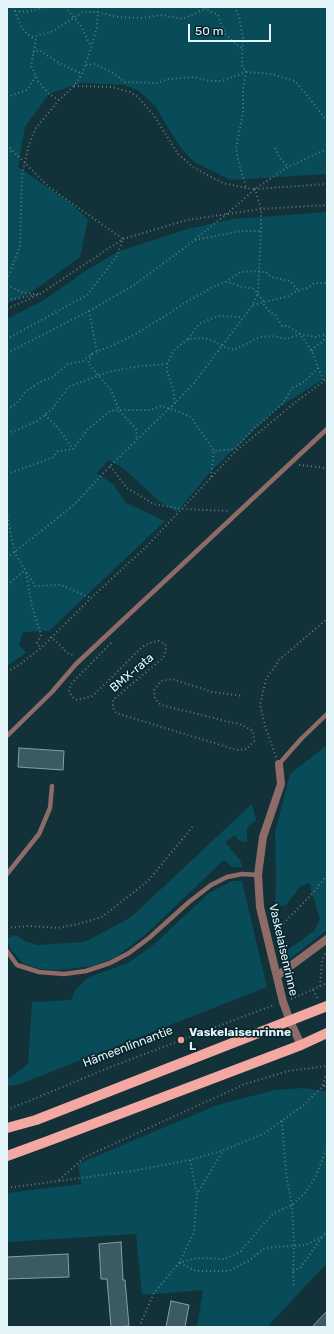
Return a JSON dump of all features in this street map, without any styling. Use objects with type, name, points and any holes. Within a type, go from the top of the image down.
[{"type":"main road","points":[[7,1128],[36,1120],[327,1006]]},
{"type":"main road","points":[[7,1156],[301,1045],[327,1033]]},
{"type":"street","name":"Vaskelaisenrinne","points":[[279,764],[281,784],[263,837],[258,875],[260,907],[283,1002],[301,1045]]},
{"type":"street","points":[[277,976],[327,939]]},
{"type":"lane","points":[[7,736],[52,692],[85,655],[327,429]]},
{"type":"lane","points":[[279,764],[301,739],[327,714]]},
{"type":"lane","points":[[7,874],[39,834],[50,808],[52,786]]},
{"type":"lane","points":[[7,951],[17,965],[39,972],[64,974],[86,971],[110,963],[129,953],[150,938],[189,902],[211,886],[227,877],[242,874],[258,875]]},
{"type":"path","points":[[14,7],[21,26],[26,34],[36,40],[31,66],[35,76],[49,94],[59,100]]},
{"type":"path","points":[[15,11],[26,12],[46,7]]},
{"type":"path","points":[[61,7],[65,8],[81,26],[91,48]]},
{"type":"path","points":[[7,280],[20,246],[22,175],[29,144],[36,128],[59,100],[74,86],[82,74],[97,27],[98,7]]},
{"type":"path","points":[[32,38],[53,31],[83,12],[97,12],[117,17],[142,18],[161,15],[183,19],[204,7],[209,7]]},
{"type":"path","points":[[204,7],[218,15],[225,34],[242,48]]},
{"type":"path","points":[[234,7],[239,16],[243,38],[242,65],[246,72],[243,89],[243,113],[236,148],[246,188]]},
{"type":"path","points":[[33,52],[39,50],[59,63],[82,74]]},
{"type":"path","points":[[86,65],[95,64],[114,74],[124,82],[157,83],[168,79],[194,77],[210,81],[222,81],[246,72],[271,74],[295,81],[327,121]]},
{"type":"path","points":[[7,97],[27,90],[35,76]]},
{"type":"path","points":[[74,86],[112,87],[130,92],[138,97],[155,117],[178,154],[194,168],[223,183],[255,189],[327,184]]},
{"type":"path","points":[[7,145],[50,188],[123,239]]},
{"type":"path","points":[[275,148],[280,158],[288,167]]},
{"type":"path","points":[[7,354],[89,311],[134,285],[228,214],[255,189],[288,167],[327,149]]},
{"type":"path","points":[[7,154],[13,150]]},
{"type":"path","points":[[7,558],[75,504],[110,466],[170,409],[194,383],[252,306],[258,293],[260,271],[261,209],[255,189]]},
{"type":"path","points":[[7,309],[40,294],[123,239],[187,220],[261,209],[327,205]]},
{"type":"path","points":[[194,240],[241,231],[261,231]]},
{"type":"path","points":[[7,339],[87,295],[117,256],[123,239]]},
{"type":"path","points":[[7,409],[17,403],[26,391],[42,381],[52,377],[68,364],[82,361],[93,353],[134,334],[213,287],[226,282],[240,272],[260,271],[267,273],[271,277],[290,281],[299,291]]},
{"type":"path","points":[[226,282],[254,289],[264,302],[264,306],[275,315],[282,326],[288,326],[300,334],[312,351],[324,381]]},
{"type":"path","points":[[252,306],[286,298],[315,283],[327,283]]},
{"type":"path","points":[[7,285],[23,293],[40,294]]},
{"type":"path","points":[[7,300],[40,294]]},
{"type":"path","points":[[89,311],[97,352]]},
{"type":"path","points":[[175,403],[173,388],[167,372],[167,364],[174,350],[188,338],[200,323],[219,316],[243,318]]},
{"type":"path","points":[[188,338],[212,340],[222,346],[234,350],[260,337],[272,336],[287,339],[300,334],[316,337],[327,335]]},
{"type":"path","points":[[312,351],[327,335]]},
{"type":"path","points":[[93,353],[88,363],[111,390],[118,410],[136,429],[137,441]]},
{"type":"path","points":[[7,433],[37,421],[53,408],[68,387],[108,372],[134,367],[167,364]]},
{"type":"path","points":[[214,451],[235,449],[255,426],[284,403],[292,388],[304,382],[318,368]]},
{"type":"path","points":[[7,672],[20,665],[41,648],[50,637],[147,546],[236,451],[297,401],[327,379]]},
{"type":"path","points":[[7,474],[52,458],[58,451],[73,449],[87,430],[110,412],[118,410],[150,410],[161,406],[191,417],[214,451],[211,479]]},
{"type":"path","points":[[45,414],[58,428],[73,449]]},
{"type":"path","points":[[288,464],[327,468]]},
{"type":"path","points":[[110,466],[127,488],[154,504],[182,509],[238,511]]},
{"type":"path","points":[[7,512],[15,553],[35,586],[61,585],[91,598]]},
{"type":"path","points":[[7,584],[25,570]]},
{"type":"path","points":[[25,570],[32,606],[41,635],[37,642],[41,648]]},
{"type":"path","points":[[279,764],[266,729],[260,705],[266,679],[280,659],[327,619]]},
{"type":"path","points":[[50,637],[58,643],[66,653],[85,655]]},
{"type":"path","name":"BMX-rata","points":[[112,642],[75,678],[69,691],[72,697],[78,700],[92,696],[104,686],[139,650],[145,645],[153,642],[165,644],[166,650],[163,658],[113,700],[113,708],[116,713],[237,750],[247,749],[254,741],[253,731],[242,725],[161,704],[155,699],[154,690],[161,681],[172,679],[212,692],[243,696]]},
{"type":"path","points":[[7,928],[28,926],[58,928],[102,917],[148,881],[194,825]]},
{"type":"path","points":[[268,941],[313,893],[327,875]]},
{"type":"path","points":[[320,987],[322,961],[327,948]]},
{"type":"path","name":"Hämeenlinnantie","points":[[7,1110],[113,1066],[283,1002],[327,983]]},
{"type":"path","points":[[59,1181],[85,1157],[246,1084],[288,1071],[327,1066]]},
{"type":"path","points":[[322,1086],[327,1073]]},
{"type":"path","points":[[7,1188],[132,1171],[190,1160],[224,1150],[263,1134],[304,1105],[327,1082]]},
{"type":"path","points":[[322,1086],[327,1086]]},
{"type":"path","points":[[282,1121],[286,1173],[292,1205],[294,1286]]},
{"type":"path","points":[[179,1263],[197,1258],[225,1259],[241,1250],[274,1213],[292,1205],[305,1193],[315,1178],[327,1148]]},
{"type":"path","points":[[197,1194],[224,1150]]},
{"type":"path","points":[[139,1327],[154,1293],[179,1263],[194,1232],[197,1194],[190,1160]]},
{"type":"path","points":[[293,1272],[301,1267],[327,1231]]},
{"type":"path","points":[[179,1263],[196,1271],[229,1271],[250,1260],[263,1249],[306,1245],[323,1236]]},
{"type":"shaded area","points":[[7,7],[327,7],[327,174],[231,180],[194,162],[182,149],[156,107],[139,91],[125,85],[80,83],[49,94],[25,127],[18,167],[69,202],[88,219],[80,257],[36,289],[7,304]]},
{"type":"shaded area","points":[[327,212],[327,377],[275,410],[211,471],[177,512],[159,501],[124,469],[109,460],[97,473],[114,485],[126,503],[165,521],[49,631],[23,632],[19,645],[26,653],[7,666],[7,319],[44,300],[87,270],[117,252],[187,229],[233,219]]},
{"type":"shaded area","points":[[327,745],[327,930],[286,962],[282,954],[314,931],[320,919],[309,883],[300,887],[285,906],[275,905],[275,832],[290,774]]},
{"type":"shaded area","points":[[252,804],[256,820],[247,827],[247,842],[239,841],[235,835],[225,842],[240,860],[242,867],[232,867],[224,860],[144,936],[116,957],[92,966],[60,970],[40,969],[23,963],[11,950],[7,938],[16,935],[25,941],[37,945],[84,942],[131,917]]},
{"type":"shaded area","points":[[232,881],[242,881],[267,987],[20,1084],[7,1086],[7,1078],[11,1077],[28,1064],[32,1002],[71,1000],[76,989],[89,977],[128,963],[152,946],[209,893]]},
{"type":"shaded area","points":[[303,1088],[327,1090],[327,1263],[267,1327],[197,1327],[203,1290],[142,1295],[136,1234],[7,1242],[7,1193],[81,1184],[78,1164],[217,1105],[275,1090]]},
{"type":"building","points":[[19,748],[64,751],[63,770],[18,767]]},
{"type":"building","points":[[121,1242],[123,1280],[125,1280],[129,1326],[111,1327],[107,1279],[101,1279],[99,1244]]},
{"type":"building","points":[[68,1254],[69,1277],[7,1279],[7,1257]]},
{"type":"building","points":[[171,1301],[189,1305],[185,1327],[166,1327]]},
{"type":"building","points":[[327,1311],[327,1327],[312,1327]]},
{"type":"place","name":"Vaskelaisenrinne L","points":[[181,1040]]}]
